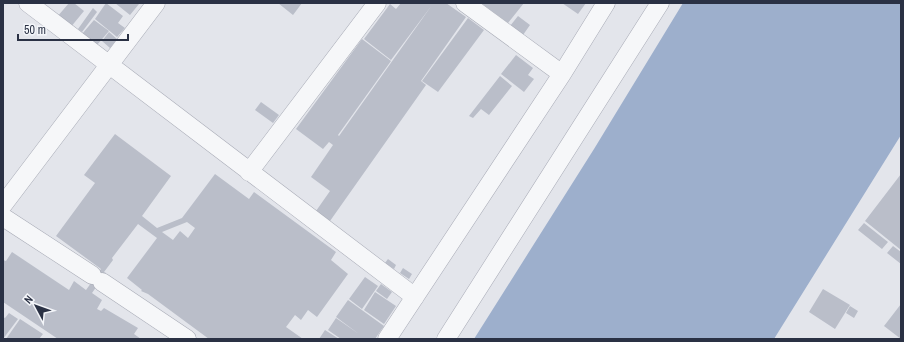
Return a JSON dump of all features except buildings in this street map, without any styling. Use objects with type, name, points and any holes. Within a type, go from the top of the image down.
[{"type":"street","points":[[28,3],[415,297]]},
{"type":"street","points":[[3,205],[156,3]]},
{"type":"street","points":[[249,172],[377,3]]},
{"type":"street","points":[[465,3],[562,74]]},
{"type":"street","points":[[387,339],[562,74],[606,3]]},
{"type":"street","points":[[446,339],[660,3]]},
{"type":"street","points":[[3,217],[186,339]]},
{"type":"water","points":[[683,3],[901,3],[901,135],[774,339],[474,339],[594,149]]}]
